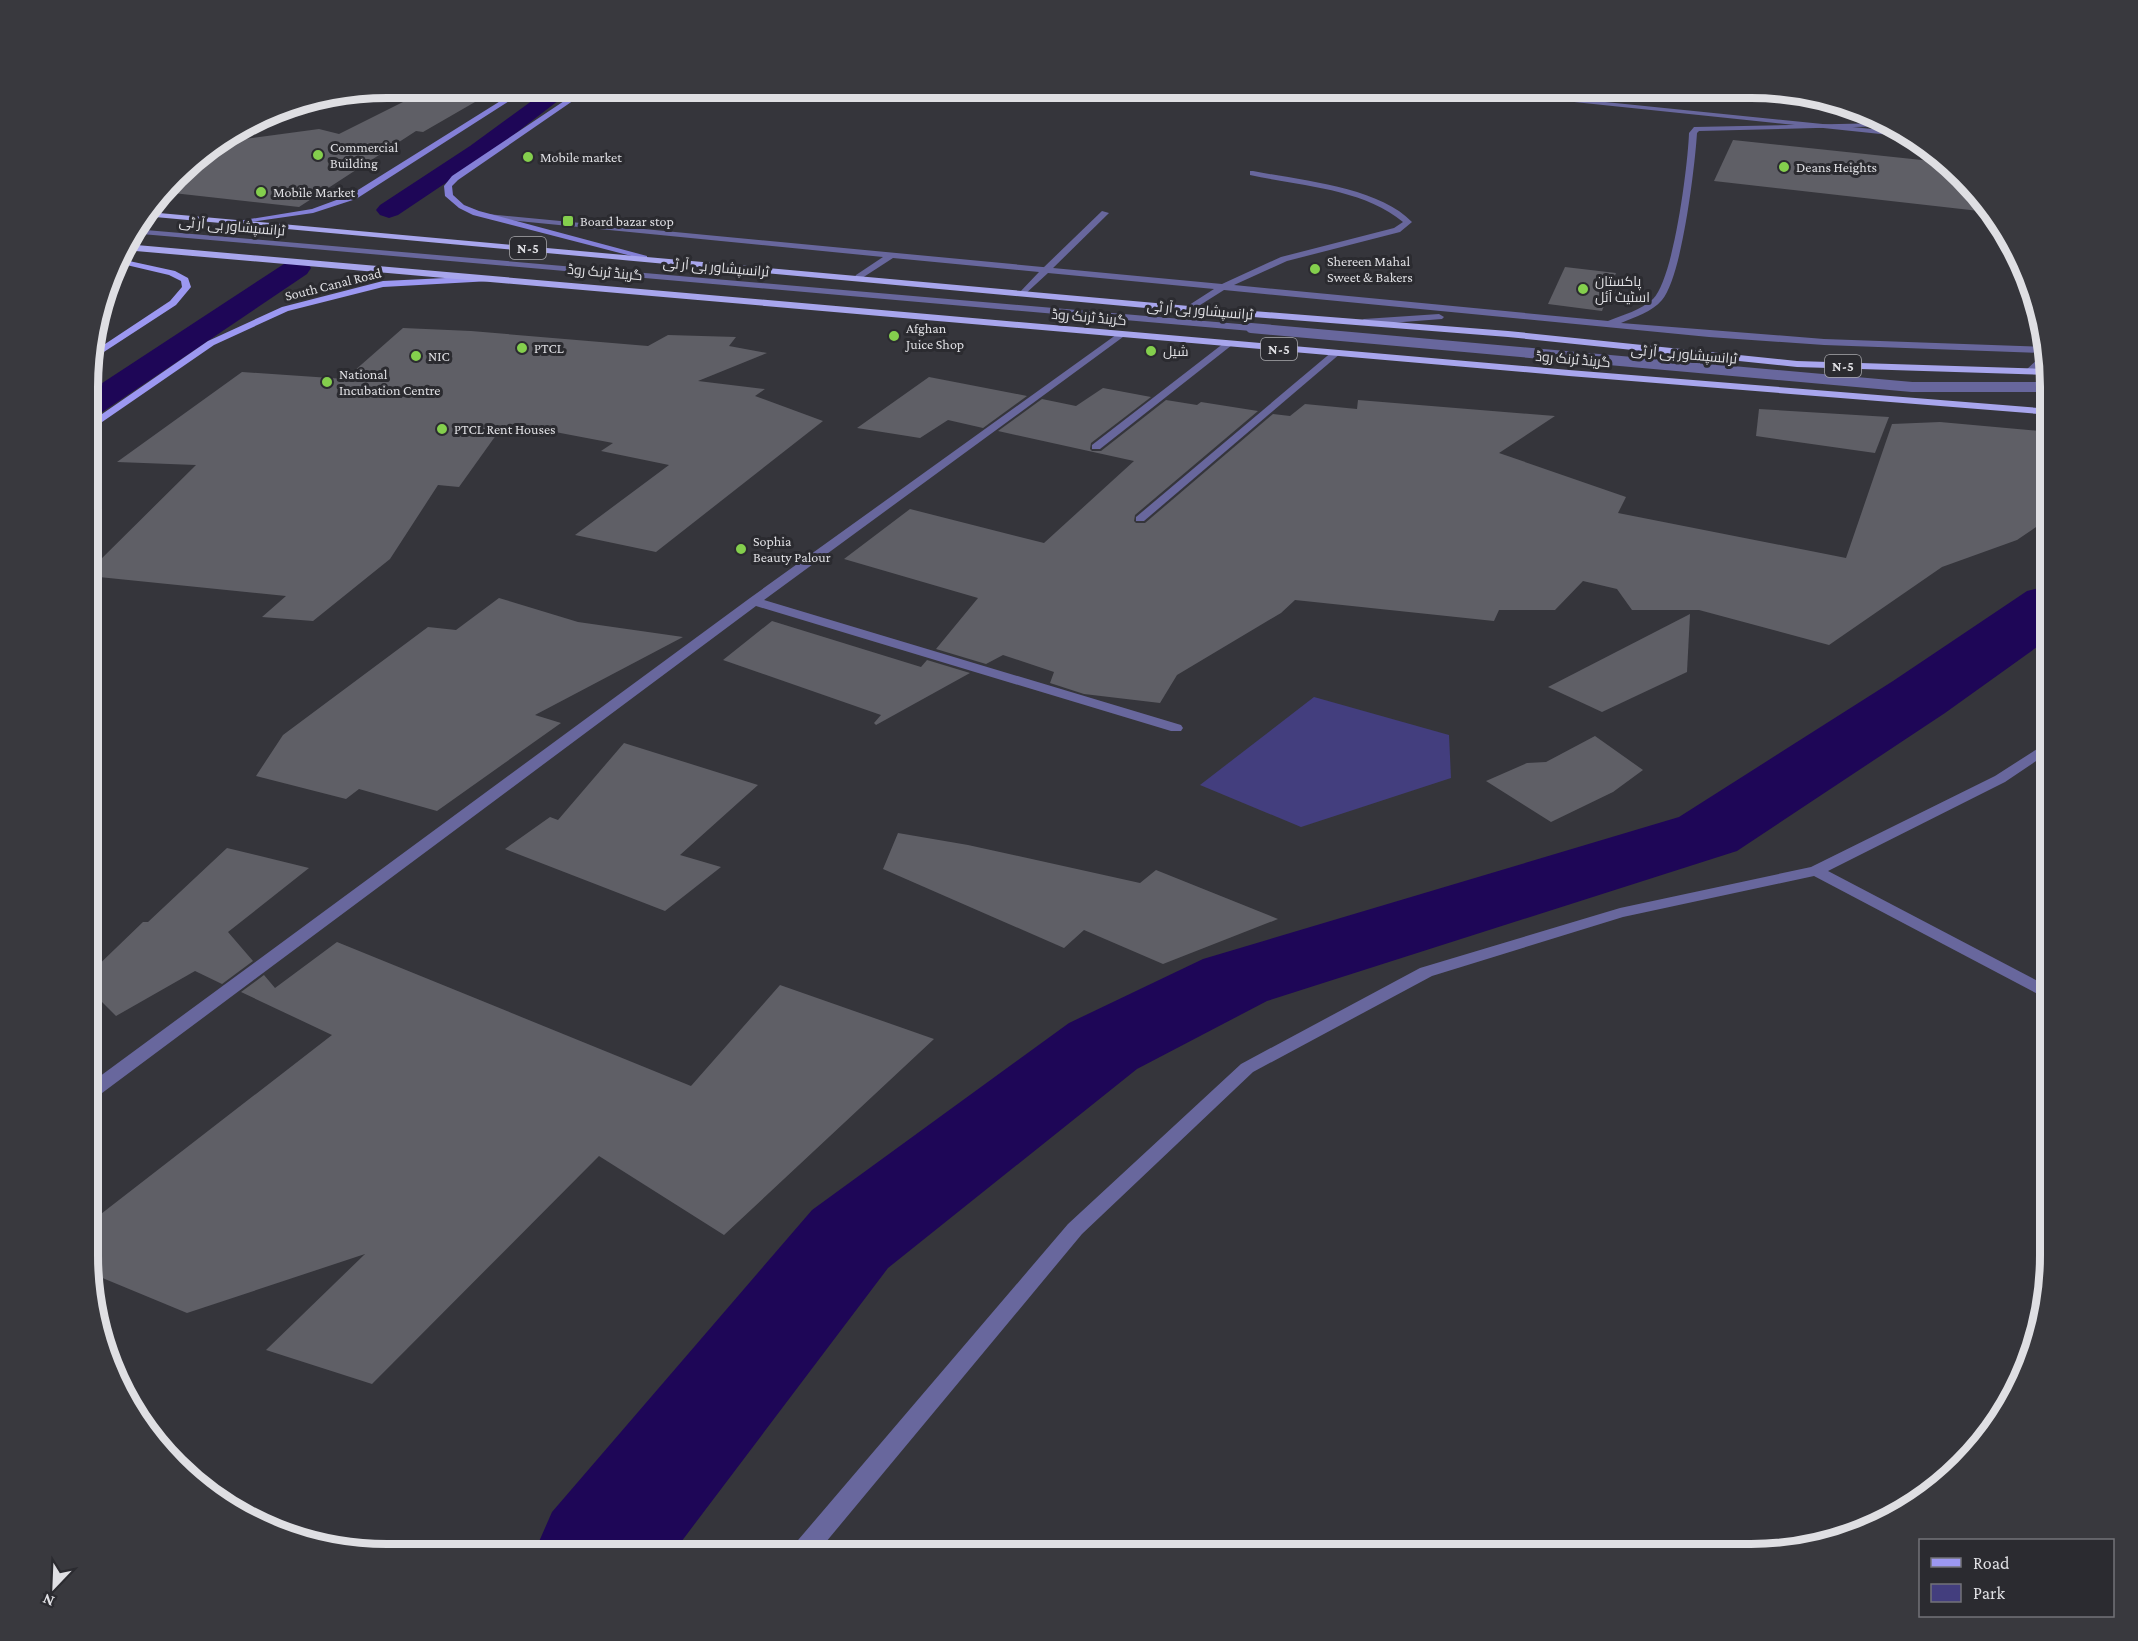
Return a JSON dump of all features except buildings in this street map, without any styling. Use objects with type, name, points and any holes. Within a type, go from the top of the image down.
[{"type":"highway","name":"گرینڈ ٹرنک روڈ","points":[[154,215],[859,277],[1189,309],[1508,334],[1797,364],[2040,372]]},
{"type":"highway","name":"گرینڈ ٹرنک روڈ","points":[[133,248],[508,278],[1227,345],[2040,411]]},
{"type":"highway","points":[[1364,322],[1428,340],[1533,351],[1544,353],[1549,359],[1545,364],[1536,367],[1517,369]]},
{"type":"main road","points":[[237,222],[278,217],[336,204],[366,190],[511,98]]},
{"type":"main road","points":[[574,98],[455,178],[448,186],[448,196],[455,204],[487,216],[644,258]]},
{"type":"main road","points":[[100,352],[173,303],[187,286],[185,280],[172,273],[126,262]]},
{"type":"main road","name":"South Canal Road","points":[[98,422],[211,343],[285,309],[383,284],[508,278]]},
{"type":"street","points":[[1541,98],[1891,133]]},
{"type":"street","points":[[1607,326],[1639,312],[1661,296],[1675,252],[1693,133],[1698,129],[1874,125]]},
{"type":"street","points":[[1189,309],[1221,288],[1284,259],[1397,230],[1408,222],[1400,212],[1347,193],[1253,173]]},
{"type":"street","points":[[1023,293],[1105,213]]},
{"type":"street","points":[[487,216],[1607,326],[1824,342],[2038,350]]},
{"type":"street","name":"ٹرانسپشاور بی آر ٹی","points":[[142,232],[1832,381],[1912,387],[2040,387]]},
{"type":"street","points":[[859,277],[890,256]]},
{"type":"street","points":[[1364,322],[1498,315]]},
{"type":"street","points":[[98,1087],[754,601],[1120,335]]},
{"type":"street","points":[[1096,447],[1227,345]]},
{"type":"street","points":[[1140,519],[1336,354]]},
{"type":"street","points":[[2029,372],[2039,362]]},
{"type":"street","points":[[754,601],[1176,728]]},
{"type":"street","points":[[809,1544],[1075,1229],[1247,1068],[1426,972],[1620,913],[1816,871],[2001,779],[2040,752]]},
{"type":"street","points":[[1816,871],[2040,990]]},
{"type":"green space","points":[[1314,697],[1449,735],[1451,778],[1301,827],[1200,785]]},
{"type":"waterway","points":[[389,210],[478,151],[550,98]]},
{"type":"waterway","points":[[98,400],[297,268]]},
{"type":"waterway","points":[[604,1544],[850,1239],[1103,1046],[1235,980],[1708,834],[1919,697],[2040,613]]},
{"type":"place","name":"Commercial Building","points":[[318,155]]},
{"type":"place","name":"Mobile market","points":[[528,157]]},
{"type":"place","name":"Deans Heights","points":[[1784,167]]},
{"type":"place","name":"Mobile Market","points":[[261,192]]},
{"type":"place","name":"Board bazar stop","points":[[568,221]]},
{"type":"place","name":"Shereen Mahal Sweet & Bakers","points":[[1315,269]]},
{"type":"place","name":"پاکستان اسٹیٹ آئل","points":[[1583,289]]},
{"type":"place","name":"Afghan Juice Shop","points":[[894,336]]},
{"type":"place","name":"PTCL","points":[[522,348]]},
{"type":"place","name":"شیل","points":[[1151,351]]},
{"type":"place","name":"NIC","points":[[416,356]]},
{"type":"place","name":"National Incubation Centre","points":[[327,382]]},
{"type":"place","name":"PTCL Rent Houses","points":[[442,429]]},
{"type":"place","name":"Sophia Beauty Palour","points":[[741,549]]}]
